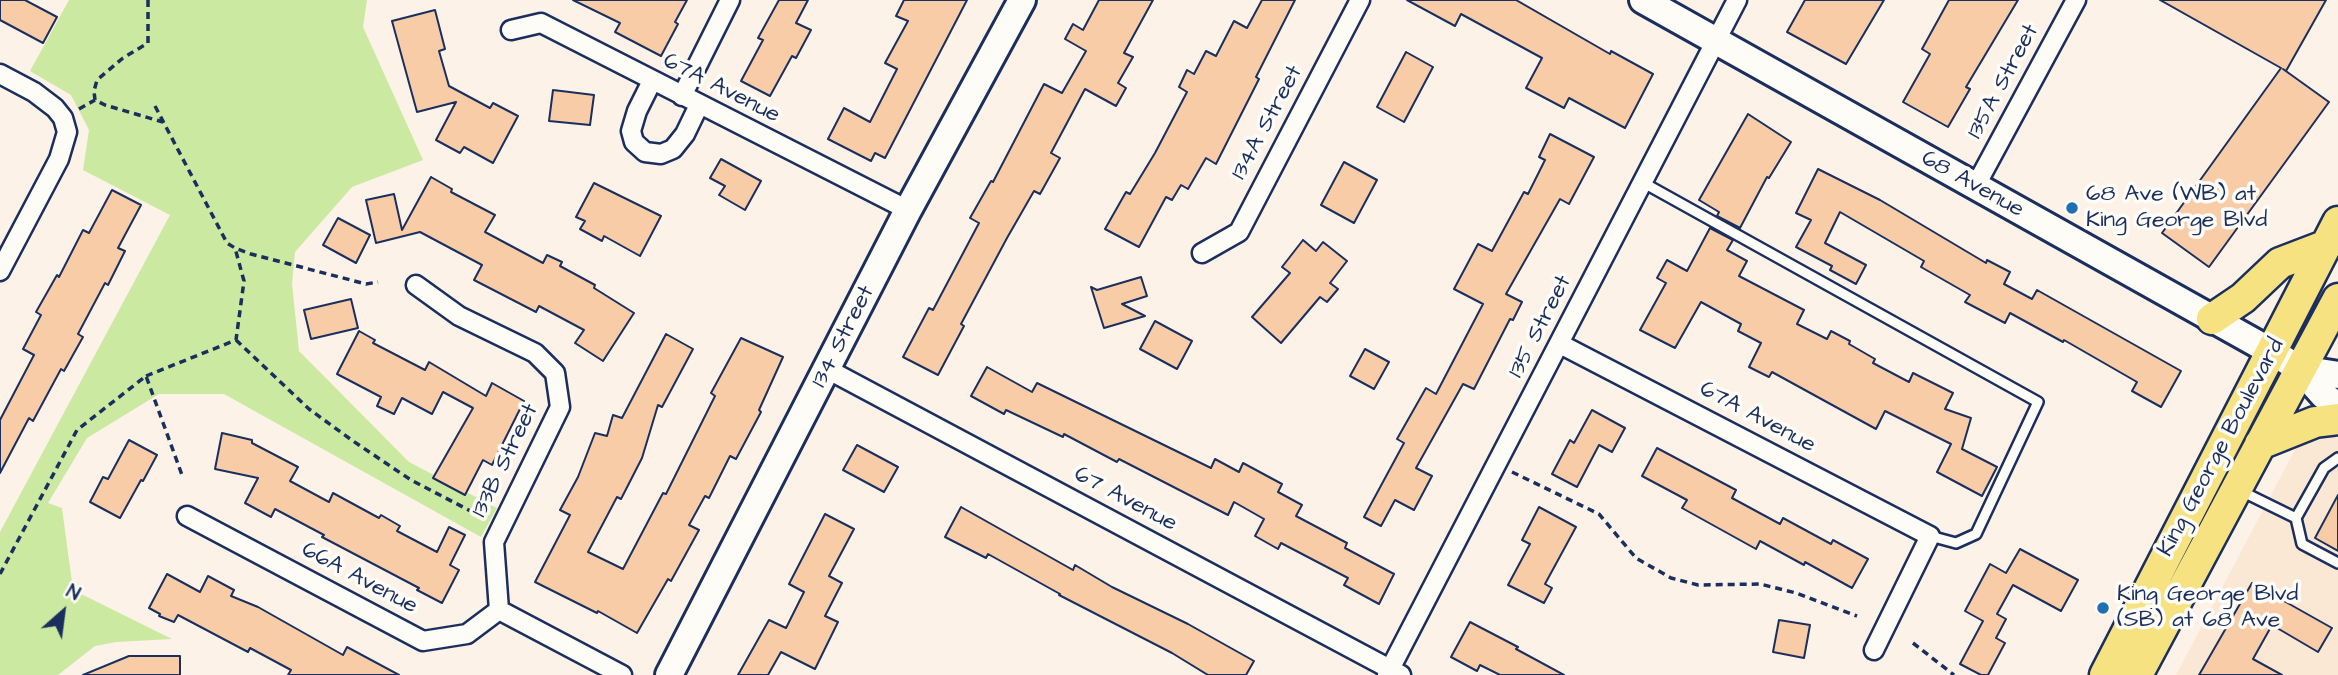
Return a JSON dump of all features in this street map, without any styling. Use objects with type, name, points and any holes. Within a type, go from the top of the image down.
[{"type":"main road","points":[[2212,319],[2243,298],[2280,263],[2332,233]]},
{"type":"main road","name":"King George Boulevard","points":[[2105,675],[2332,233]]},
{"type":"main road","name":"King George Boulevard","points":[[2137,675],[2301,369],[2336,312]]},
{"type":"main road","points":[[2260,444],[2315,422],[2338,419]]},
{"type":"street","points":[[682,96],[730,0]]},
{"type":"street","name":"134 Street","points":[[669,675],[908,210],[1021,0]]},
{"type":"street","name":"134A Street","points":[[1202,253],[1239,232],[1360,0]]},
{"type":"street","name":"68 Avenue","points":[[1643,0],[2272,352],[2301,369],[2323,395],[2338,405]]},
{"type":"street","name":"135 Street","points":[[1393,673],[1737,0]]},
{"type":"street","name":"135A Street","points":[[1975,187],[2076,0]]},
{"type":"street","name":"67A Avenue","points":[[511,30],[541,23],[908,210]]},
{"type":"street","points":[[0,75],[34,92],[55,108],[62,118],[66,132],[59,159],[0,271]]},
{"type":"street","points":[[652,81],[637,111],[631,131],[634,142],[645,152],[661,154],[673,149],[685,134],[699,105]]},
{"type":"street","name":"133B Street","points":[[416,285],[459,316],[535,353],[555,373],[561,407],[494,542],[499,610]]},
{"type":"street","name":"67A Avenue","points":[[1560,344],[1930,536]]},
{"type":"street","name":"67 Avenue","points":[[827,369],[1393,673]]},
{"type":"street","name":"68 Avenue","points":[[2301,369],[2338,375]]},
{"type":"street","name":"66A Avenue","points":[[187,516],[424,640],[467,634],[499,610]]},
{"type":"street","points":[[1874,650],[1930,536]]},
{"type":"street","points":[[499,610],[622,675]]},
{"type":"lane","points":[[1642,182],[2038,402],[1976,534],[1956,543],[1930,536]]},
{"type":"lane","points":[[2338,458],[2323,468],[2296,518],[2302,544],[2338,563]]},
{"type":"lane","points":[[2236,489],[2296,518]]},
{"type":"path","points":[[95,100],[97,80],[123,58],[148,43],[148,0]]},
{"type":"path","points":[[76,110],[95,100],[163,122]]},
{"type":"path","points":[[155,106],[227,243],[235,248],[366,284],[378,282]]},
{"type":"path","points":[[2072,208],[2077,199]]},
{"type":"path","points":[[235,248],[244,281],[236,340]]},
{"type":"path","points":[[0,573],[77,430],[146,376],[236,340]]},
{"type":"path","points":[[236,340],[309,409],[331,425],[411,480],[489,522]]},
{"type":"path","points":[[146,376],[182,475]]},
{"type":"path","points":[[1510,471],[1599,514],[1636,558],[1671,578],[1698,585],[1760,584],[1796,593],[1857,616]]},
{"type":"path","points":[[1913,643],[1954,675]]},
{"type":"shaded area","points":[[2309,423],[2338,439],[2338,675],[2176,675]]},
{"type":"green space","points":[[69,0],[367,0],[363,27],[423,160],[352,187],[295,252],[292,284],[299,351],[409,462],[497,508],[481,537],[224,394],[159,394],[87,438],[48,503],[62,508],[73,590],[172,639],[95,646],[58,675],[0,675],[0,532],[170,215],[83,170],[89,130],[71,95],[30,71]]},
{"type":"building","points":[[0,0],[25,0],[57,17],[43,43],[0,20]]},
{"type":"building","points":[[573,0],[687,0],[661,56],[615,32],[620,23]]},
{"type":"building","points":[[779,0],[808,0],[796,23],[811,30],[796,58],[792,56],[770,96],[741,81],[763,40],[758,38]]},
{"type":"building","points":[[904,0],[967,0],[885,158],[875,153],[871,161],[828,139],[844,108],[870,122],[897,69],[885,63],[908,21],[896,16]]},
{"type":"building","points":[[1099,0],[1153,0],[1124,53],[1133,57],[1118,83],[1126,88],[1116,106],[1085,89],[1051,153],[1060,158],[1040,194],[1034,191],[1007,238],[961,324],[964,326],[938,375],[903,357],[929,308],[933,310],[979,223],[970,218],[991,181],[993,182],[1044,84],[1062,93],[1086,51],[1065,39],[1073,24],[1083,30]]},
{"type":"building","points":[[1262,0],[1295,0],[1216,164],[1206,158],[1188,189],[1181,185],[1172,200],[1166,197],[1139,247],[1105,229],[1126,192],[1130,194],[1155,153],[1187,92],[1179,87],[1187,70],[1194,74],[1206,51],[1216,56],[1234,21],[1247,28]]},
{"type":"building","points":[[1407,0],[1516,0],[1610,54],[1611,51],[1653,74],[1625,128],[1569,98],[1564,108],[1526,88],[1542,58],[1461,14],[1455,26]]},
{"type":"building","points":[[1805,0],[1884,0],[1846,64],[1787,32]]},
{"type":"building","points":[[1949,0],[2018,0],[1966,87],[1970,89],[1948,127],[1903,102],[1930,54],[1922,49]]},
{"type":"building","points":[[2160,0],[2326,0],[2286,71],[2283,69],[2329,102],[2209,267],[2162,233],[2281,68]]},
{"type":"building","points":[[435,10],[445,49],[439,51],[449,86],[490,108],[493,103],[518,116],[493,163],[464,147],[460,153],[436,140],[456,102],[417,112],[392,21]]},
{"type":"building","points":[[1406,52],[1433,67],[1404,122],[1377,107]]},
{"type":"building","points":[[553,90],[594,95],[590,125],[549,121]]},
{"type":"building","points":[[1748,114],[1791,142],[1769,178],[1767,177],[1740,228],[1717,216],[1719,212],[1699,200]]},
{"type":"building","points":[[1550,134],[1594,157],[1569,204],[1560,199],[1506,294],[1522,302],[1513,320],[1510,319],[1474,389],[1463,384],[1416,468],[1432,476],[1414,510],[1395,500],[1381,526],[1364,517],[1404,443],[1397,439],[1426,388],[1436,394],[1483,304],[1454,289],[1478,244],[1492,251],[1524,192],[1528,194],[1545,160],[1539,157]]},
{"type":"building","points":[[721,159],[761,181],[745,210],[719,195],[725,186],[710,178]]},
{"type":"building","points":[[1344,162],[1377,180],[1354,223],[1321,205]]},
{"type":"building","points":[[1818,169],[1880,200],[1986,263],[1987,260],[2010,272],[2004,284],[2032,299],[2037,290],[2181,371],[2161,407],[2132,391],[2137,382],[2064,340],[2063,342],[2010,313],[2005,323],[1965,302],[1970,295],[1921,267],[1924,261],[1840,212],[1825,243],[1866,265],[1856,284],[1830,270],[1832,266],[1796,247],[1811,220],[1796,213]]},
{"type":"building","points":[[431,177],[452,189],[451,192],[495,215],[485,232],[543,263],[547,255],[562,262],[560,266],[595,285],[594,288],[634,313],[603,361],[575,343],[584,330],[539,306],[536,312],[474,280],[482,265],[420,232],[376,243],[366,200],[394,194],[402,230]]},
{"type":"building","points":[[594,183],[661,216],[640,256],[604,236],[602,241],[580,229],[585,221],[576,217]]},
{"type":"building","points":[[112,190],[141,205],[118,248],[125,251],[78,334],[83,337],[64,371],[61,369],[33,421],[29,418],[0,473],[0,420],[34,355],[23,349],[41,315],[36,312],[57,275],[59,277],[83,230],[89,233]]},
{"type":"building","points":[[338,218],[370,235],[356,263],[323,245]]},
{"type":"building","points":[[1710,228],[1733,240],[1727,250],[1747,261],[1739,276],[1804,310],[1797,324],[1827,339],[1831,331],[1875,359],[1873,363],[1909,382],[1913,373],[1953,393],[1945,409],[1971,418],[1962,449],[1997,467],[1982,496],[1937,472],[1951,444],[1885,411],[1876,429],[1772,372],[1769,377],[1749,367],[1761,343],[1738,331],[1741,324],[1701,302],[1675,348],[1640,330],[1666,283],[1657,278],[1667,260],[1687,271]]},
{"type":"building","points":[[1303,240],[1316,251],[1323,242],[1347,261],[1330,283],[1338,289],[1327,302],[1320,297],[1281,343],[1252,317],[1290,273],[1282,267]]},
{"type":"building","points":[[1141,277],[1147,296],[1122,304],[1145,316],[1104,328],[1091,287],[1097,290]]},
{"type":"building","points":[[351,299],[358,328],[311,339],[304,310]]},
{"type":"building","points":[[1155,321],[1192,341],[1177,369],[1140,349]]},
{"type":"building","points":[[359,331],[375,340],[373,343],[425,370],[429,362],[486,396],[492,383],[524,401],[492,465],[483,460],[465,495],[433,478],[473,408],[443,392],[432,414],[402,398],[394,414],[377,406],[381,397],[337,374]]},
{"type":"building","points":[[666,334],[693,349],[662,407],[658,405],[642,458],[621,499],[617,497],[588,552],[623,569],[663,493],[666,494],[715,396],[711,393],[741,338],[783,357],[759,410],[761,412],[736,459],[730,456],[709,498],[705,496],[689,525],[699,530],[671,581],[668,579],[637,633],[598,611],[597,613],[535,582],[570,515],[560,510],[578,477],[595,433],[607,436],[613,415],[622,418]]},
{"type":"building","points":[[1365,349],[1389,362],[1374,389],[1350,376]]},
{"type":"building","points":[[987,367],[1032,392],[1037,383],[1211,468],[1215,459],[1239,472],[1243,463],[1282,484],[1278,492],[1302,505],[1296,516],[1347,543],[1345,548],[1394,574],[1379,604],[1344,585],[1348,578],[1281,543],[1278,549],[1255,536],[1264,519],[1234,502],[1228,515],[1119,459],[1117,462],[1064,434],[1063,437],[1006,410],[1004,414],[971,396]]},
{"type":"building","points":[[1592,410],[1625,428],[1612,452],[1599,445],[1577,487],[1552,474],[1570,440],[1574,443]]},
{"type":"building","points":[[222,433],[252,440],[252,443],[298,467],[290,481],[329,502],[333,493],[379,518],[381,515],[400,526],[397,531],[437,552],[449,527],[465,535],[450,565],[459,570],[442,603],[275,509],[271,517],[245,503],[258,478],[215,469]]},
{"type":"building","points":[[129,440],[157,455],[120,518],[90,502],[103,477],[108,479]]},
{"type":"building","points":[[857,445],[898,467],[884,492],[843,470]]},
{"type":"building","points":[[1657,448],[1736,490],[1732,498],[1780,524],[1783,518],[1831,544],[1833,540],[1868,559],[1852,588],[1760,541],[1756,549],[1682,508],[1687,500],[1642,476]]},
{"type":"building","points":[[2338,495],[2338,551],[2315,538]]},
{"type":"building","points":[[961,507],[1073,570],[1075,565],[1254,661],[1246,675],[1208,675],[988,554],[986,558],[945,537]]},
{"type":"building","points":[[1539,507],[1576,527],[1545,584],[1552,588],[1544,603],[1508,585],[1530,544],[1522,540]]},
{"type":"building","points":[[825,514],[854,529],[829,576],[842,583],[825,616],[838,622],[815,669],[781,652],[768,675],[738,675],[769,620],[786,628],[804,592],[789,584]]},
{"type":"building","points":[[2020,549],[2078,580],[2061,611],[2013,585],[1997,614],[2006,619],[1996,638],[2005,643],[1988,675],[1981,675],[1960,664],[1983,621],[1965,611],[1990,564],[2006,573]]},
{"type":"building","points":[[167,574],[200,592],[208,576],[234,590],[231,596],[258,607],[343,655],[347,647],[399,675],[288,675],[291,670],[250,648],[248,652],[178,615],[174,622],[149,608]]},
{"type":"building","points":[[2252,583],[2332,628],[2318,652],[2272,625],[2253,659],[2282,675],[2199,675]]},
{"type":"building","points":[[1779,620],[1810,625],[1804,658],[1773,652]]},
{"type":"building","points":[[1470,622],[1564,675],[1500,675],[1480,665],[1477,671],[1451,657]]},
{"type":"building","points":[[129,656],[180,656],[180,675],[83,675]]},
{"type":"place","name":"68 Ave (WB) at King George Blvd","points":[[2072,208]]},
{"type":"place","name":"King George Blvd (SB) at 68 Ave","points":[[2103,608]]}]
